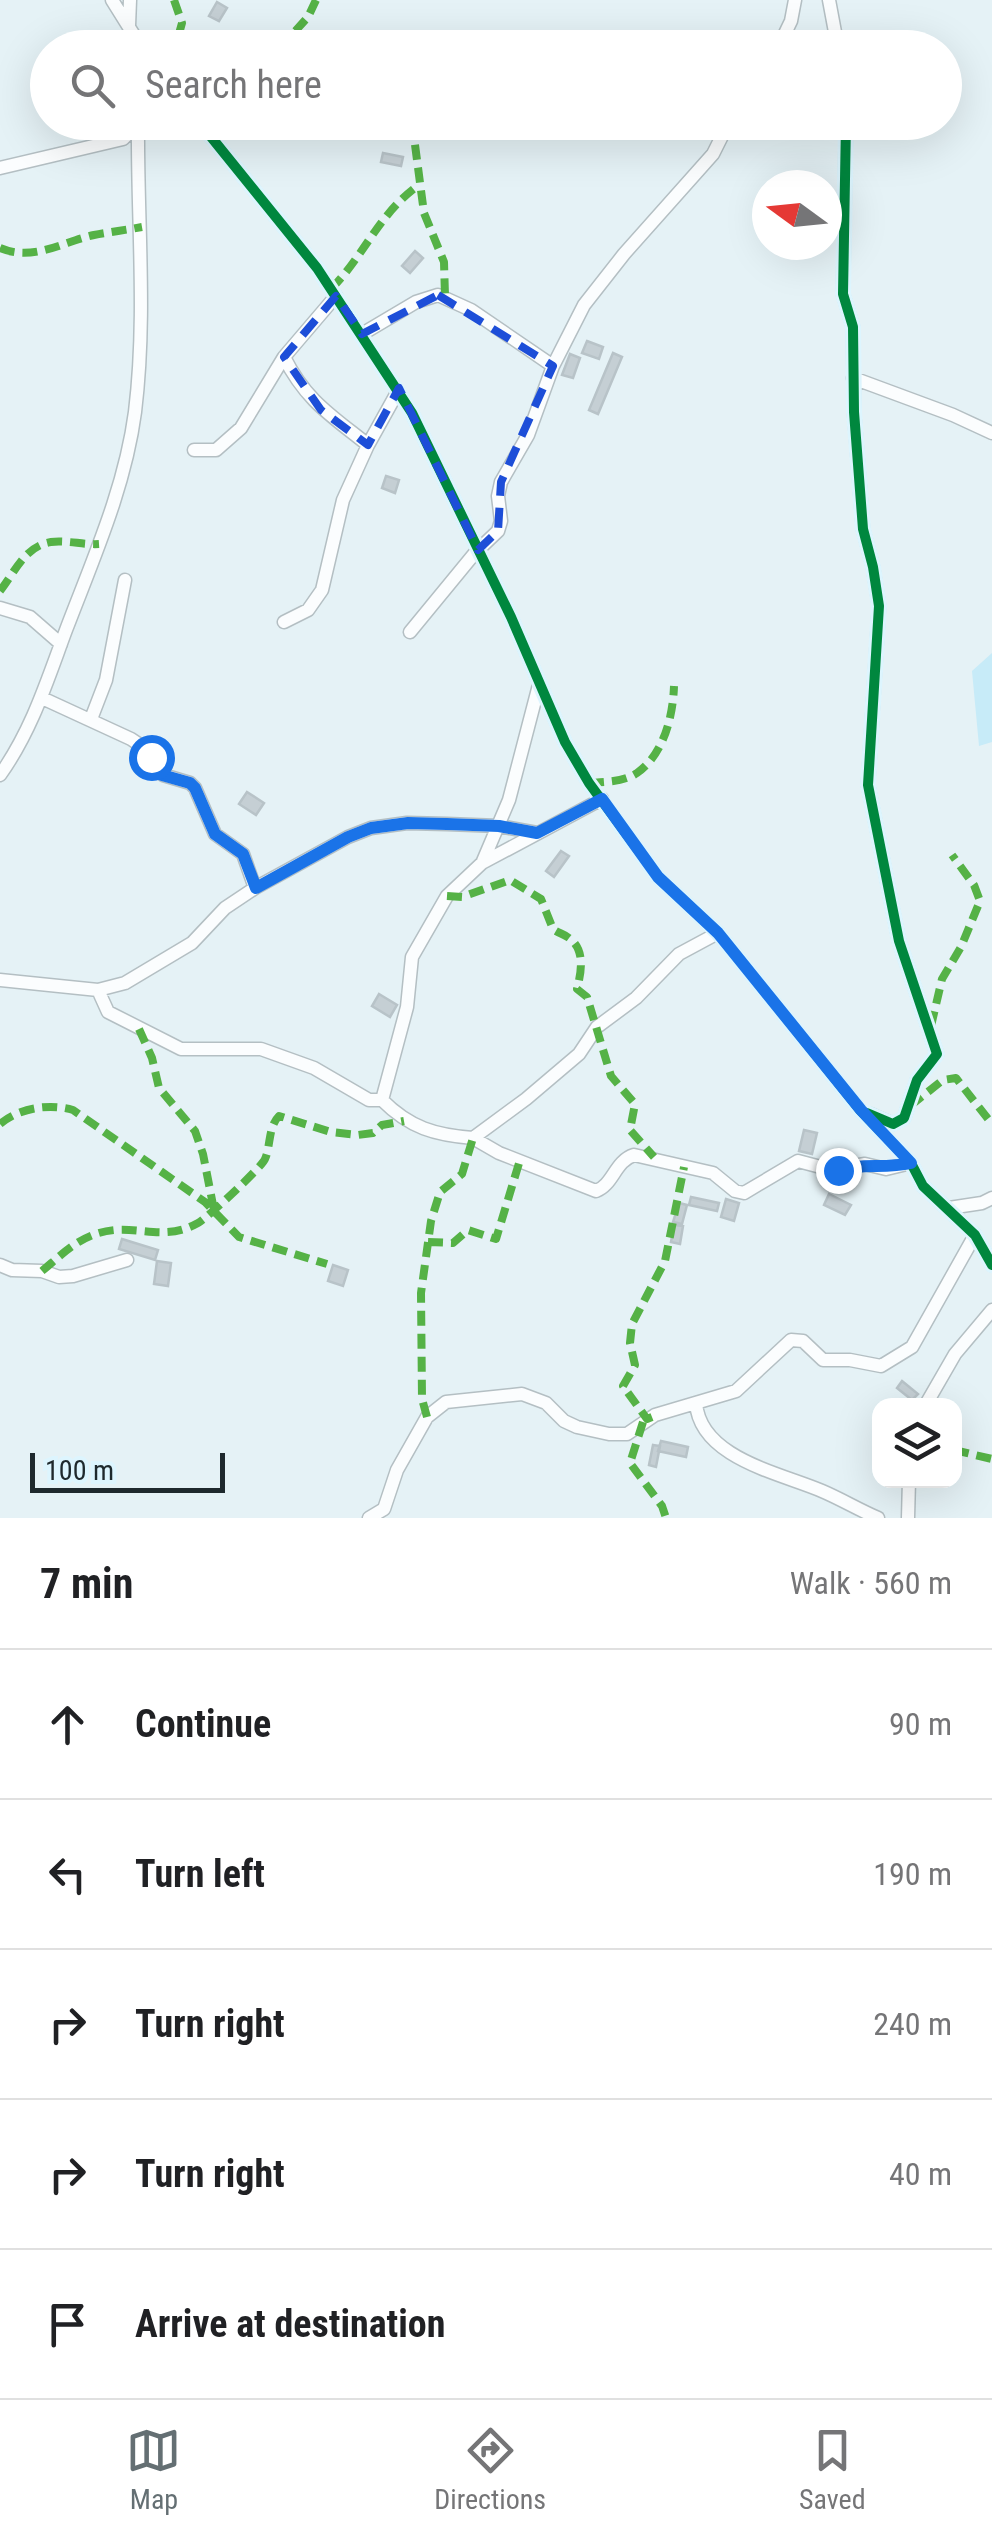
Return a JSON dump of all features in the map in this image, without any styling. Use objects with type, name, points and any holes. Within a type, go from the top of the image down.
[{"type":"street","points":[[112,0],[130,30]]},
{"type":"street","points":[[130,0],[134,30]]},
{"type":"street","points":[[786,30],[795,0]]},
{"type":"street","points":[[829,0],[835,30]]},
{"type":"street","points":[[0,168],[114,140]]},
{"type":"street","points":[[0,775],[24,739],[42,698],[108,522],[125,464],[134,413],[142,258],[138,140]]},
{"type":"street","points":[[215,140],[336,296],[412,413],[565,742],[602,799],[658,877],[718,933],[861,1110],[911,1163],[923,1186],[974,1235],[992,1265]]},
{"type":"street","points":[[410,632],[498,531],[501,482],[528,435],[553,366],[584,305],[624,254],[709,160],[720,140]]},
{"type":"street","points":[[846,140],[844,294],[854,328],[862,530],[879,597],[868,785],[902,953],[937,1053],[917,1080],[901,1120],[893,1124],[861,1110]]},
{"type":"street","points":[[362,334],[416,302],[438,295],[471,310],[553,366]]},
{"type":"street","points":[[194,450],[208,452],[226,442],[248,416],[284,358],[336,296]]},
{"type":"street","points":[[284,358],[321,410],[368,446]]},
{"type":"street","points":[[854,378],[992,434]]},
{"type":"street","points":[[284,622],[308,610],[322,590],[343,500],[398,391]]},
{"type":"street","points":[[91,720],[106,680],[125,580]]},
{"type":"street","points":[[0,608],[30,616],[61,644]]},
{"type":"street","points":[[482,863],[509,800],[540,685]]},
{"type":"street","points":[[42,698],[143,748],[162,775],[190,783],[215,834],[243,854],[256,888]]},
{"type":"street","points":[[382,1100],[407,1007],[412,956],[447,896],[482,863],[602,799]]},
{"type":"street","points":[[0,980],[98,990],[125,983],[192,943],[225,908],[256,888],[371,828],[408,823],[499,826],[537,833]]},
{"type":"street","points":[[473,1138],[578,1054],[597,1028],[636,998],[679,954],[718,933]]},
{"type":"street","points":[[98,990],[108,1012],[181,1049],[260,1049],[314,1068],[369,1100],[382,1100],[404,1121],[428,1132],[473,1138],[596,1191],[604,1188],[624,1159],[634,1155],[714,1173],[732,1189],[744,1192],[798,1161],[832,1170],[859,1164],[886,1168],[911,1163]]},
{"type":"street","points":[[949,1208],[992,1198]]},
{"type":"street","points":[[369,1518],[385,1507],[397,1470],[427,1418],[446,1402],[522,1394],[546,1403],[577,1428],[615,1435],[631,1432],[654,1416],[745,1386],[776,1352],[796,1339],[823,1360],[889,1364],[914,1343],[974,1235]]},
{"type":"street","points":[[0,1265],[58,1277],[128,1260]]},
{"type":"street","points":[[929,1398],[955,1354],[992,1310]]},
{"type":"street","points":[[696,1402],[697,1419],[703,1428],[738,1456],[878,1518]]},
{"type":"street","points":[[908,1488],[908,1518]]},
{"type":"highlighted area","points":[[438,295],[553,366],[501,482],[498,531],[478,550],[479,548],[399,388],[368,445],[321,410],[284,357],[336,296],[362,334]]},
{"type":"shaded area","points":[[992,653],[992,742],[979,746],[972,671]]},
{"type":"building","points":[[217,2],[227,8],[219,21],[209,16]]},
{"type":"building","points":[[383,153],[403,157],[401,166],[381,162]]},
{"type":"building","points":[[415,251],[423,258],[410,273],[402,266]]},
{"type":"building","points":[[587,341],[603,347],[599,359],[582,353]]},
{"type":"building","points":[[613,353],[622,357],[598,414],[589,410]]},
{"type":"building","points":[[570,354],[580,358],[573,378],[562,375]]},
{"type":"building","points":[[386,476],[399,480],[395,493],[382,488]]},
{"type":"building","points":[[247,792],[264,803],[256,815],[239,804]]},
{"type":"building","points":[[561,851],[569,856],[554,877],[546,871]]},
{"type":"building","points":[[379,994],[397,1005],[390,1017],[372,1006]]},
{"type":"building","points":[[804,1130],[817,1133],[812,1154],[799,1151]]},
{"type":"building","points":[[829,1194],[851,1205],[845,1215],[824,1205]]},
{"type":"building","points":[[691,1197],[719,1203],[717,1211],[689,1205]]},
{"type":"building","points":[[726,1199],[739,1203],[734,1221],[721,1217]]},
{"type":"building","points":[[679,1203],[687,1205],[682,1224],[673,1222]]},
{"type":"building","points":[[674,1225],[683,1226],[680,1244],[671,1242]]},
{"type":"building","points":[[122,1239],[158,1250],[155,1260],[119,1249]]},
{"type":"building","points":[[157,1261],[171,1263],[168,1286],[154,1284]]},
{"type":"building","points":[[333,1265],[348,1270],[343,1286],[328,1281]]},
{"type":"building","points":[[902,1381],[918,1394],[910,1398],[897,1388]]},
{"type":"building","points":[[661,1441],[688,1447],[686,1457],[658,1451]]},
{"type":"building","points":[[653,1445],[660,1446],[656,1467],[649,1465]]},
{"type":"marked path","points":[[174,0],[182,23],[180,30]]},
{"type":"marked path","points":[[296,30],[316,0]]},
{"type":"marked path","points":[[414,140],[424,213],[444,262],[445,296]]},
{"type":"marked path","points":[[331,289],[393,208],[419,185]]},
{"type":"marked path","points":[[0,248],[36,252],[94,235],[142,227]]},
{"type":"marked path","points":[[0,591],[21,561],[42,544],[99,544]]},
{"type":"marked path","points":[[589,783],[626,778],[654,756],[672,710],[674,686]]},
{"type":"marked path","points":[[931,1026],[942,979],[961,947],[980,901],[974,885],[952,855]]},
{"type":"marked path","points":[[447,896],[462,897],[510,880],[541,899],[553,929],[578,949],[581,969],[577,989],[587,997],[611,1076],[635,1104],[630,1130],[654,1157]]},
{"type":"marked path","points":[[139,1029],[152,1058],[159,1088],[195,1131],[214,1210]]},
{"type":"marked path","points":[[910,1106],[943,1080],[956,1078],[992,1124]]},
{"type":"marked path","points":[[0,1124],[35,1108],[73,1110],[205,1202],[239,1237],[327,1264]]},
{"type":"marked path","points":[[42,1271],[75,1244],[93,1235],[115,1230],[176,1231],[198,1223],[262,1164],[279,1116],[331,1132],[358,1135],[404,1121]]},
{"type":"marked path","points":[[427,1417],[422,1399],[421,1293],[431,1221],[440,1192],[462,1174],[473,1138]]},
{"type":"marked path","points":[[428,1242],[453,1243],[468,1230],[496,1239],[520,1160]]},
{"type":"marked path","points":[[652,1417],[647,1419],[623,1386],[635,1365],[630,1343],[632,1324],[665,1261],[684,1167]]},
{"type":"marked path","points":[[643,1422],[630,1463],[662,1506],[666,1518]]},
{"type":"marked path","points":[[962,1452],[992,1459]]},
{"type":"cycle path","points":[[214,140],[317,268],[412,413],[511,617],[565,742],[589,783],[658,877],[718,933],[861,1111],[911,1163],[923,1186],[975,1235],[992,1265]]},
{"type":"cycle path","points":[[846,140],[843,294],[853,327],[854,412],[863,529],[879,606],[868,785],[899,941],[937,1054],[917,1080],[904,1118],[893,1124],[867,1113]]},
{"type":"route","points":[[151,757],[162,775],[195,788],[215,834],[243,854],[256,888],[371,828],[408,823],[461,824],[537,833],[602,799],[658,877],[718,933],[861,1110],[911,1163],[886,1168],[859,1164],[838,1170]]}]
